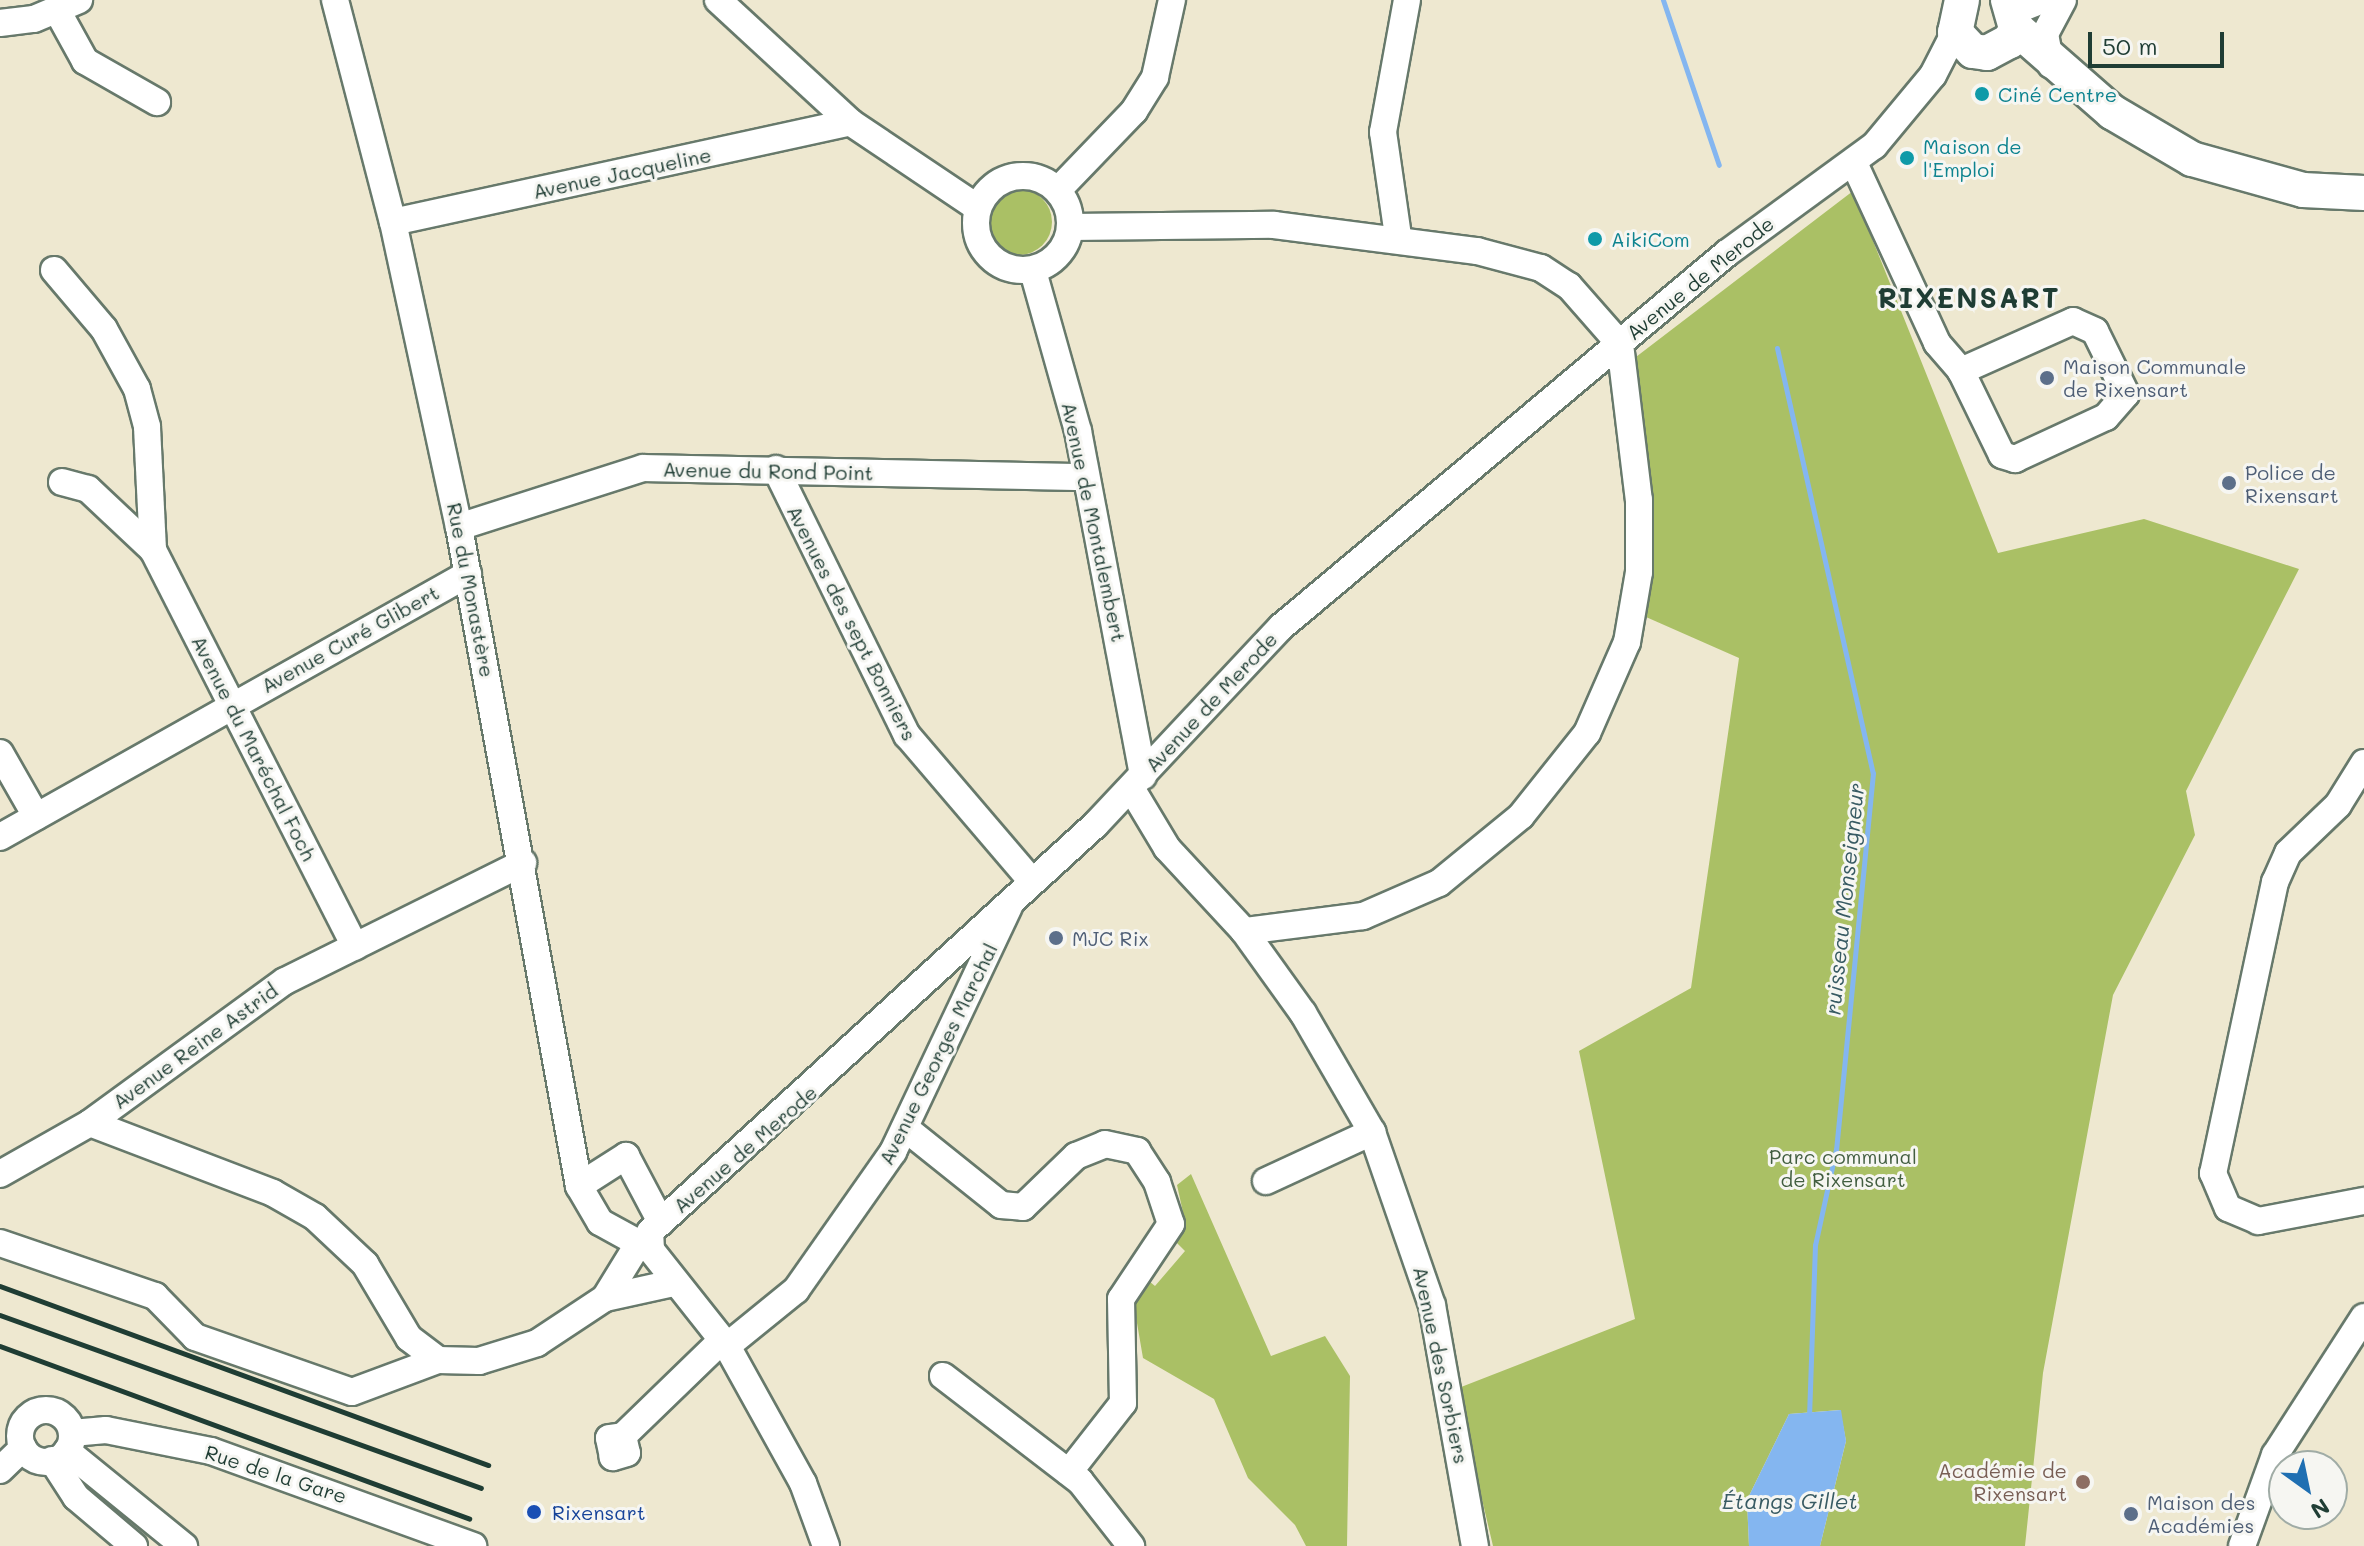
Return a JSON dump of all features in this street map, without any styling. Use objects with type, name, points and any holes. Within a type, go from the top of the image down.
[{"type":"main road","points":[[2020,10],[2051,65],[2142,133],[2192,159],[2288,187],[2364,193]]},
{"type":"main road","points":[[1959,16],[1962,44],[1987,53],[2010,41],[2020,10]]},
{"type":"street","name":"Rue du Monastère","points":[[335,0],[393,222],[459,527],[523,863],[579,1186]]},
{"type":"street","points":[[718,0],[850,122],[978,208]]},
{"type":"street","points":[[1058,190],[1148,89],[1169,39],[1172,0]]},
{"type":"street","points":[[1398,236],[1383,132],[1407,0]]},
{"type":"street","points":[[2051,65],[2045,34],[2063,0]]},
{"type":"street","points":[[0,23],[69,6],[85,61],[157,102]]},
{"type":"street","name":"Avenue de Merode","points":[[644,1248],[650,1232],[939,973],[1137,782],[1281,627],[1727,253],[1854,163],[1902,118],[1959,16]]},
{"type":"street","name":"Avenue Jacqueline","points":[[393,222],[850,122]]},
{"type":"street","points":[[1854,163],[1937,343],[1961,371],[2002,455],[2015,459],[2106,417],[2126,394],[2095,331],[2073,321],[1961,371]]},
{"type":"street","points":[[1013,178],[1058,190],[1071,227],[1060,251],[1033,271],[995,262],[977,231],[978,208],[1013,178]]},
{"type":"street","points":[[1071,227],[1248,224],[1398,236],[1541,268],[1569,286],[1620,344],[1639,500],[1639,572],[1627,642],[1587,733],[1521,816],[1439,883],[1363,916],[1244,931]]},
{"type":"street","name":"Avenue du Maréchal Foch","points":[[54,270],[104,329],[137,389],[148,441],[153,550]]},
{"type":"street","name":"Avenue de Montalembert","points":[[1033,271],[1086,477],[1137,782]]},
{"type":"street","name":"Avenue du Rond Point","points":[[459,527],[643,468],[1086,477]]},
{"type":"street","name":"Avenues des sept Bonniers","points":[[776,469],[907,735],[1022,890]]},
{"type":"street","name":"Avenue du Maréchal Foch","points":[[62,482],[88,489],[153,550],[355,947]]},
{"type":"street","name":"Avenue Curé Glibert","points":[[0,837],[468,574]]},
{"type":"street","points":[[0,753],[36,816]]},
{"type":"street","points":[[2364,763],[2338,805],[2288,853],[2275,882],[2213,1173],[2228,1208],[2258,1221],[2364,1201]]},
{"type":"street","name":"Avenue des Sorbiers","points":[[1137,782],[1167,848],[1244,931],[1372,1132],[1432,1305],[1475,1546]]},
{"type":"street","name":"Avenue Reine Astrid","points":[[0,1174],[90,1123],[285,981],[523,863]]},
{"type":"street","name":"Avenue Georges Marchal","points":[[623,1436],[724,1344],[796,1290],[905,1128],[967,995],[1022,890]]},
{"type":"street","points":[[939,973],[956,978],[967,995]]},
{"type":"street","points":[[90,1123],[273,1193],[315,1217],[365,1264],[409,1338],[438,1360]]},
{"type":"street","points":[[905,1128],[1001,1205],[1023,1207],[1076,1156],[1105,1144],[1137,1151],[1157,1182],[1171,1224],[1121,1299],[1123,1403],[1069,1472]]},
{"type":"street","points":[[1266,1181],[1372,1132]]},
{"type":"street","points":[[661,1222],[626,1156],[579,1186],[600,1222],[644,1248],[724,1344],[803,1483],[826,1546]]},
{"type":"street","points":[[0,1243],[155,1296],[195,1337],[343,1391],[438,1360],[506,1354],[605,1298],[673,1283]]},
{"type":"street","points":[[605,1298],[644,1248]]},
{"type":"street","points":[[2242,1546],[2275,1455],[2364,1317]]},
{"type":"street","points":[[943,1376],[1069,1472],[1131,1546]]},
{"type":"street","points":[[0,1470],[15,1431],[49,1410],[64,1448],[76,1497],[134,1546]]},
{"type":"street","name":"Rue de la Gare","points":[[64,1448],[106,1430],[211,1451],[473,1546]]},
{"type":"street","points":[[15,1431],[64,1448],[184,1546]]},
{"type":"green space","points":[[1019,189],[1032,192],[1042,199],[1049,209],[1052,222],[1049,235],[1042,245],[1032,252],[1019,255],[1006,252],[996,245],[989,235],[986,222],[989,209],[996,199],[1006,192]]},
{"type":"green space","name":"Parc communal de Rixensart","points":[[1853,191],[1998,553],[2144,519],[2299,569],[2186,791],[2195,835],[2113,995],[2043,1373],[2025,1546],[1820,1546],[1846,1441],[1840,1410],[1789,1414],[1747,1500],[1749,1546],[1493,1546],[1456,1389],[1635,1319],[1579,1051],[1691,988],[1739,658],[1646,617],[1652,488],[1632,360]]},
{"type":"green space","points":[[1191,1174],[1271,1356],[1325,1336],[1350,1376],[1347,1546],[1306,1546],[1295,1525],[1248,1478],[1214,1399],[1143,1358],[1132,1294],[1144,1277],[1155,1286],[1185,1251],[1175,1241],[1186,1226],[1177,1185]]},
{"type":"water","name":"Étangs Gillet","points":[[1841,1410],[1846,1441],[1820,1546],[1749,1546],[1747,1500],[1789,1414]]},
{"type":"waterway","name":"ruisseau Monseigneur","points":[[1663,0],[1719,165]]},
{"type":"waterway","name":"ruisseau Monseigneur","points":[[1777,348],[1873,773],[1836,1149],[1815,1245],[1809,1413]]},
{"type":"railway","points":[[0,1286],[488,1465]]},
{"type":"railway","points":[[0,1315],[481,1488]]},
{"type":"railway","points":[[0,1346],[469,1519]]},
{"type":"place","name":"Ciné Centre","points":[[1982,94]]},
{"type":"place","name":"Maison de l'Emploi","points":[[1907,158]]},
{"type":"place","name":"AikiCom","points":[[1595,239]]},
{"type":"place","name":"Maison Communale de Rixensart","points":[[2047,378]]},
{"type":"place","name":"Police de Rixensart","points":[[2229,483]]},
{"type":"place","name":"MJC Rix","points":[[1056,938]]},
{"type":"place","name":"Académie de Rixensart","points":[[2083,1482]]},
{"type":"place","name":"Rixensart","points":[[534,1512]]},
{"type":"place","name":"Maison des Académies","points":[[2131,1514]]},
{"type":"district","name":"RIXENSART","points":[[1969,297]]}]
